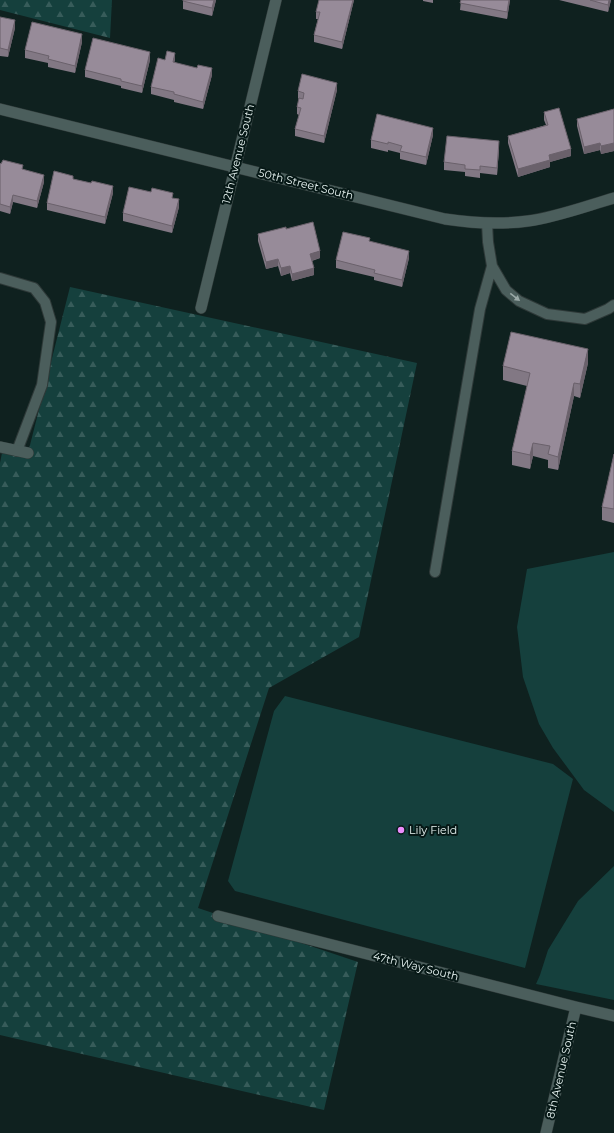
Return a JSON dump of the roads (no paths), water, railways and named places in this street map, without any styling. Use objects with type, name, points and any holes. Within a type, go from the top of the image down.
[{"type":"street","name":"12th Avenue South","points":[[201,308],[276,0]]},
{"type":"street","name":"50th Street South","points":[[0,109],[445,219],[487,223],[528,221],[548,217],[614,198]]},
{"type":"street","points":[[0,447],[22,452]]},
{"type":"street","name":"47th Way South","points":[[218,916],[576,1008],[614,1016]]},
{"type":"street","name":"8th Avenue South","points":[[546,1133],[576,1008]]},
{"type":"lane","points":[[487,223],[488,242],[492,266],[506,290],[519,301],[547,314],[586,318],[608,309],[614,304]]},
{"type":"lane","points":[[435,572],[479,317],[492,266]]},
{"type":"lane","points":[[0,278],[34,288],[45,302],[51,322],[42,385],[22,452]]},
{"type":"place","name":"Lily Field","points":[[401,830]]}]
